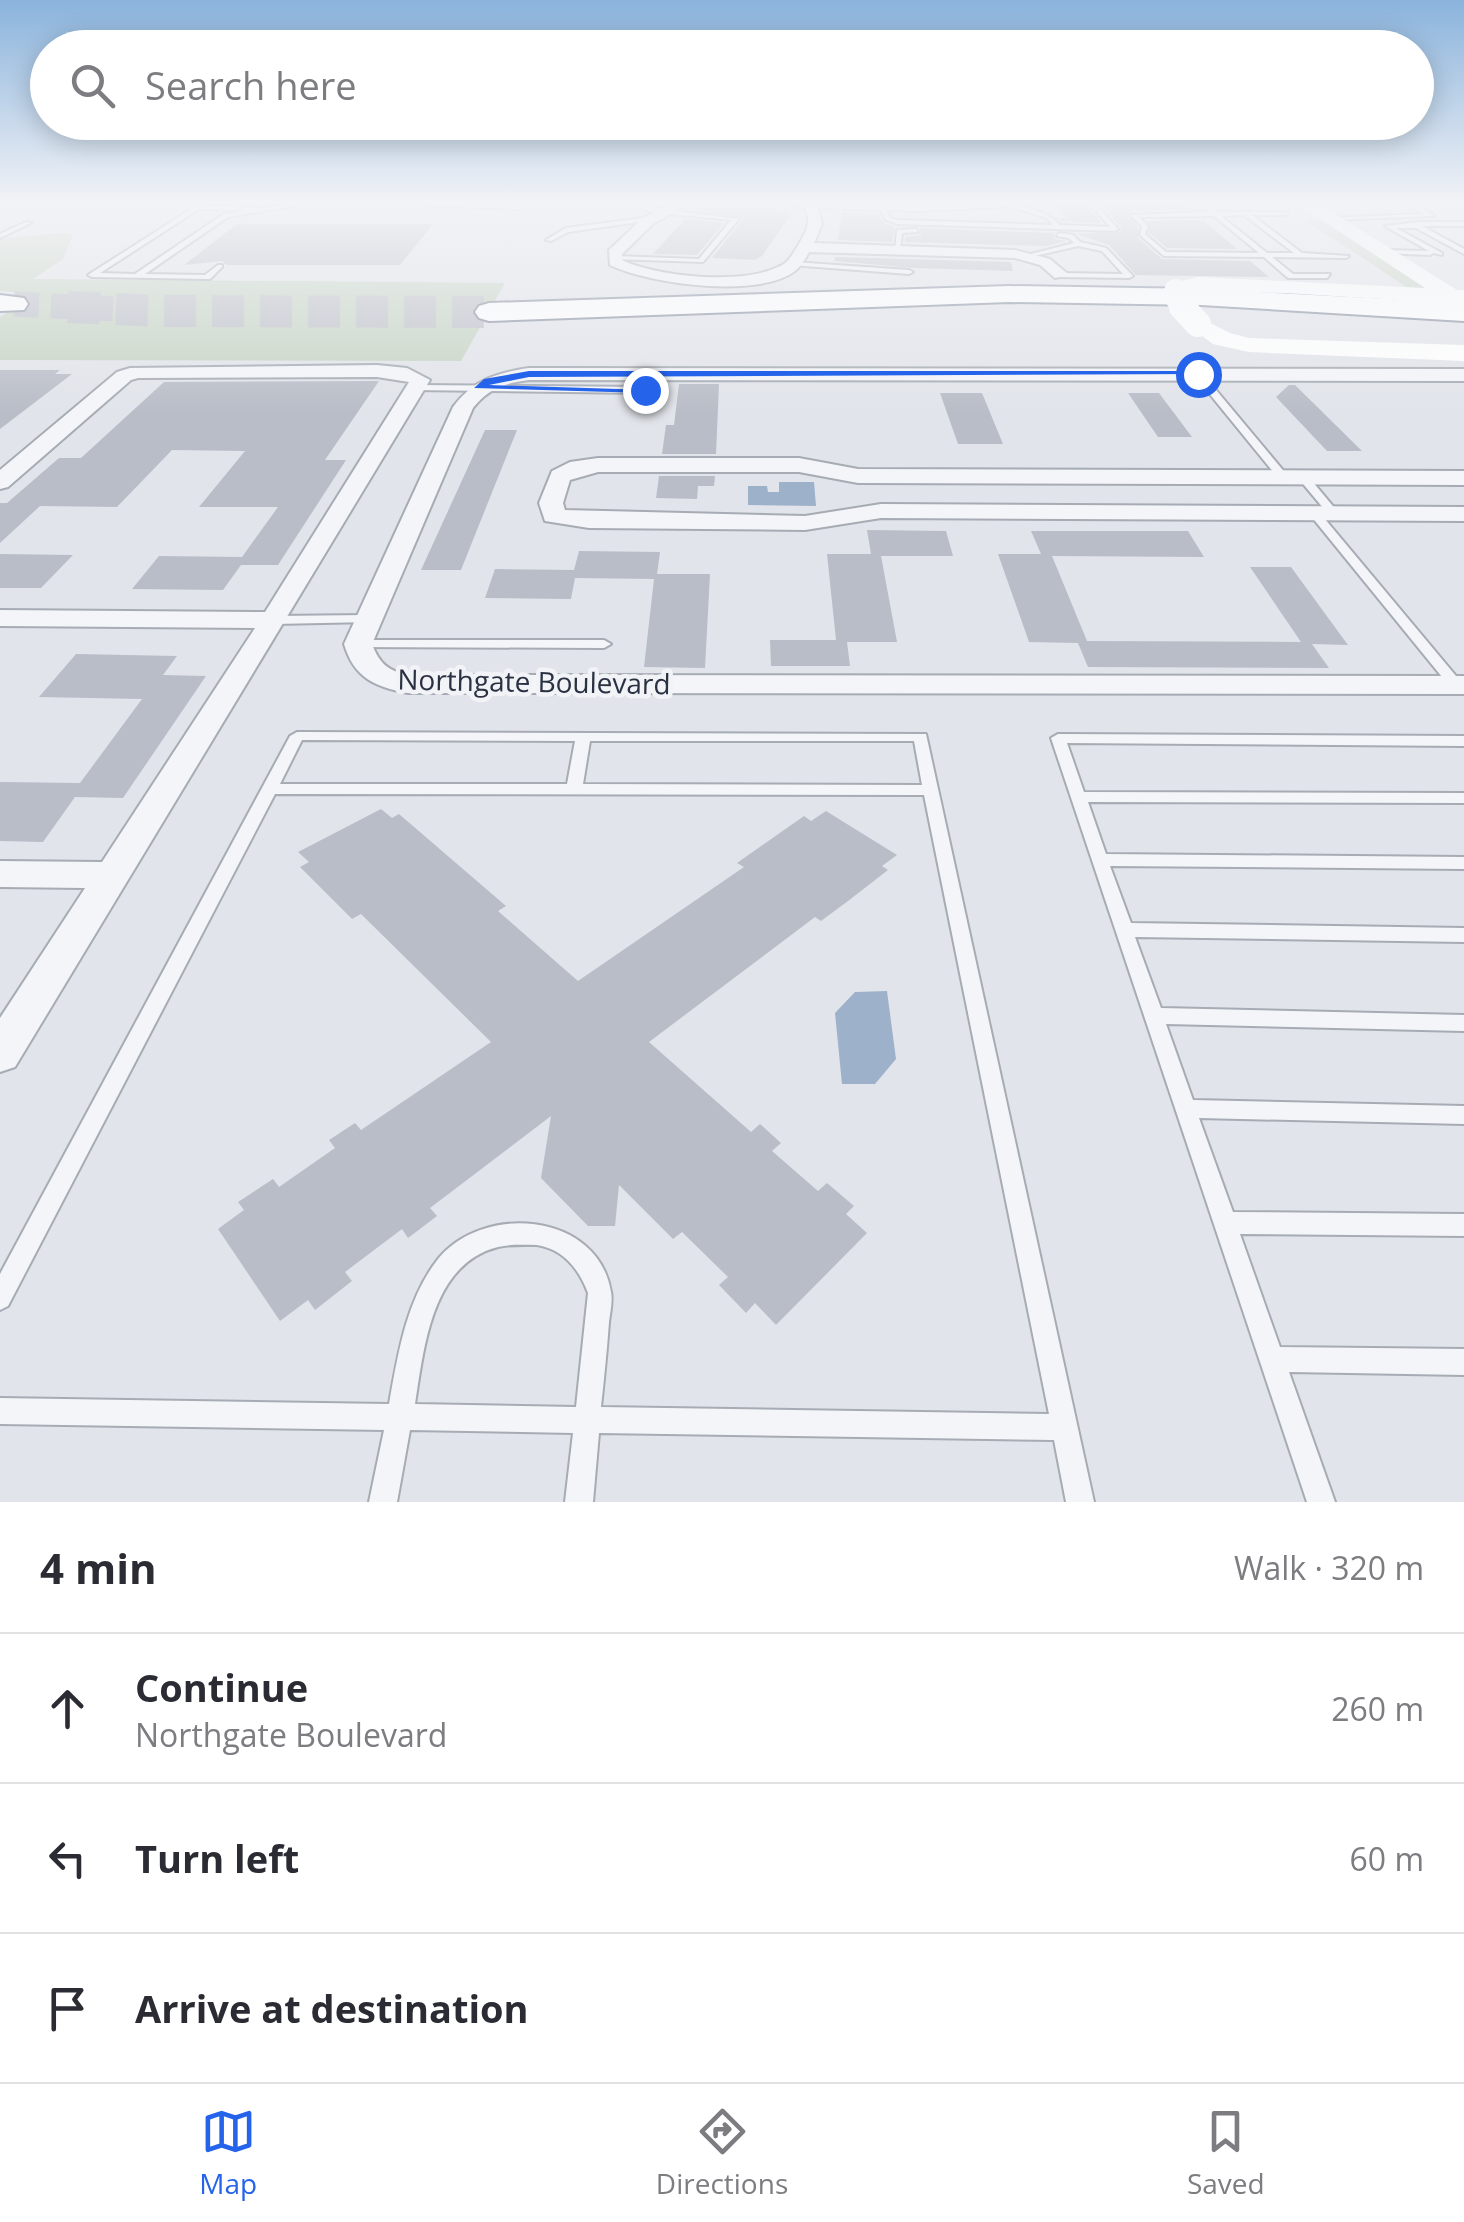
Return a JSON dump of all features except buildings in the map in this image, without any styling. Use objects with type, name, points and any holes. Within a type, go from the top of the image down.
[{"type":"highway","points":[[489,312],[992,294],[1461,302]]},
{"type":"main road","points":[[1372,273],[1401,292]]},
{"type":"main road","points":[[1416,273],[1461,302]]},
{"type":"main road","points":[[1461,302],[1401,292],[1198,284],[1175,289],[1176,300],[1198,324],[1222,339],[1249,345],[1464,354]]},
{"type":"street","points":[[656,273],[686,277],[757,277],[776,273]]},
{"type":"street","points":[[0,482],[124,376],[137,372],[400,372],[420,380],[274,620],[0,1054]]},
{"type":"street","points":[[363,631],[463,407],[487,382],[529,374],[1464,376]]},
{"type":"street","points":[[1464,478],[858,476],[799,465],[598,464],[578,467],[560,476],[552,502],[554,516],[589,521],[806,523],[880,511],[1464,514]]},
{"type":"street","points":[[0,618],[274,620]]},
{"type":"street","name":"Northgate Boulevard","points":[[363,631],[364,665],[380,679],[408,684],[1460,685]]},
{"type":"street","points":[[0,874],[112,874]]},
{"type":"lane","points":[[96,273],[92,276],[211,273]]},
{"type":"lane","points":[[137,276],[141,273]]},
{"type":"lane","points":[[1060,275],[1130,276],[1127,273]]},
{"type":"lane","points":[[1287,273],[1327,276]]},
{"type":"lane","points":[[1198,374],[1293,477],[1460,685]]},
{"type":"lane","points":[[417,388],[645,390]]},
{"type":"lane","points":[[274,620],[363,631],[604,644]]},
{"type":"lane","points":[[0,1298],[296,736],[921,738],[1080,1502]]},
{"type":"lane","points":[[574,789],[583,737]]},
{"type":"lane","points":[[1322,1502],[1058,738],[1458,741],[1464,758]]},
{"type":"lane","points":[[270,789],[930,790]]},
{"type":"lane","points":[[1078,797],[1464,798]]},
{"type":"lane","points":[[1100,860],[1464,862]]},
{"type":"lane","points":[[1125,930],[1464,935]]},
{"type":"lane","points":[[1155,1016],[1464,1024]]},
{"type":"lane","points":[[1187,1109],[1464,1115]]},
{"type":"lane","points":[[1226,1223],[1464,1225]]},
{"type":"lane","points":[[382,1502],[416,1318],[438,1276],[460,1254],[487,1237],[525,1233],[546,1234],[563,1242],[594,1275],[600,1293],[579,1502]]},
{"type":"lane","points":[[1272,1359],[1464,1362]]},
{"type":"lane","points":[[0,1411],[1064,1427]]},
{"type":"green space","points":[[0,273],[42,273],[33,279],[505,283],[461,361],[0,360],[0,317],[35,294],[0,291]]},
{"type":"green space","points":[[1385,273],[1404,273],[1427,288],[1408,288]]},
{"type":"water","points":[[779,482],[814,482],[816,506],[748,505],[748,486],[767,486],[768,492],[779,492]]},
{"type":"water","points":[[887,991],[896,1059],[875,1084],[842,1084],[835,1013],[855,992]]},
{"type":"tunnel","points":[[14,304],[120,309]]},
{"type":"tunnel","points":[[68,307],[489,312]]},
{"type":"route","points":[[645,390],[479,388],[501,378],[529,374],[1198,374]]}]
